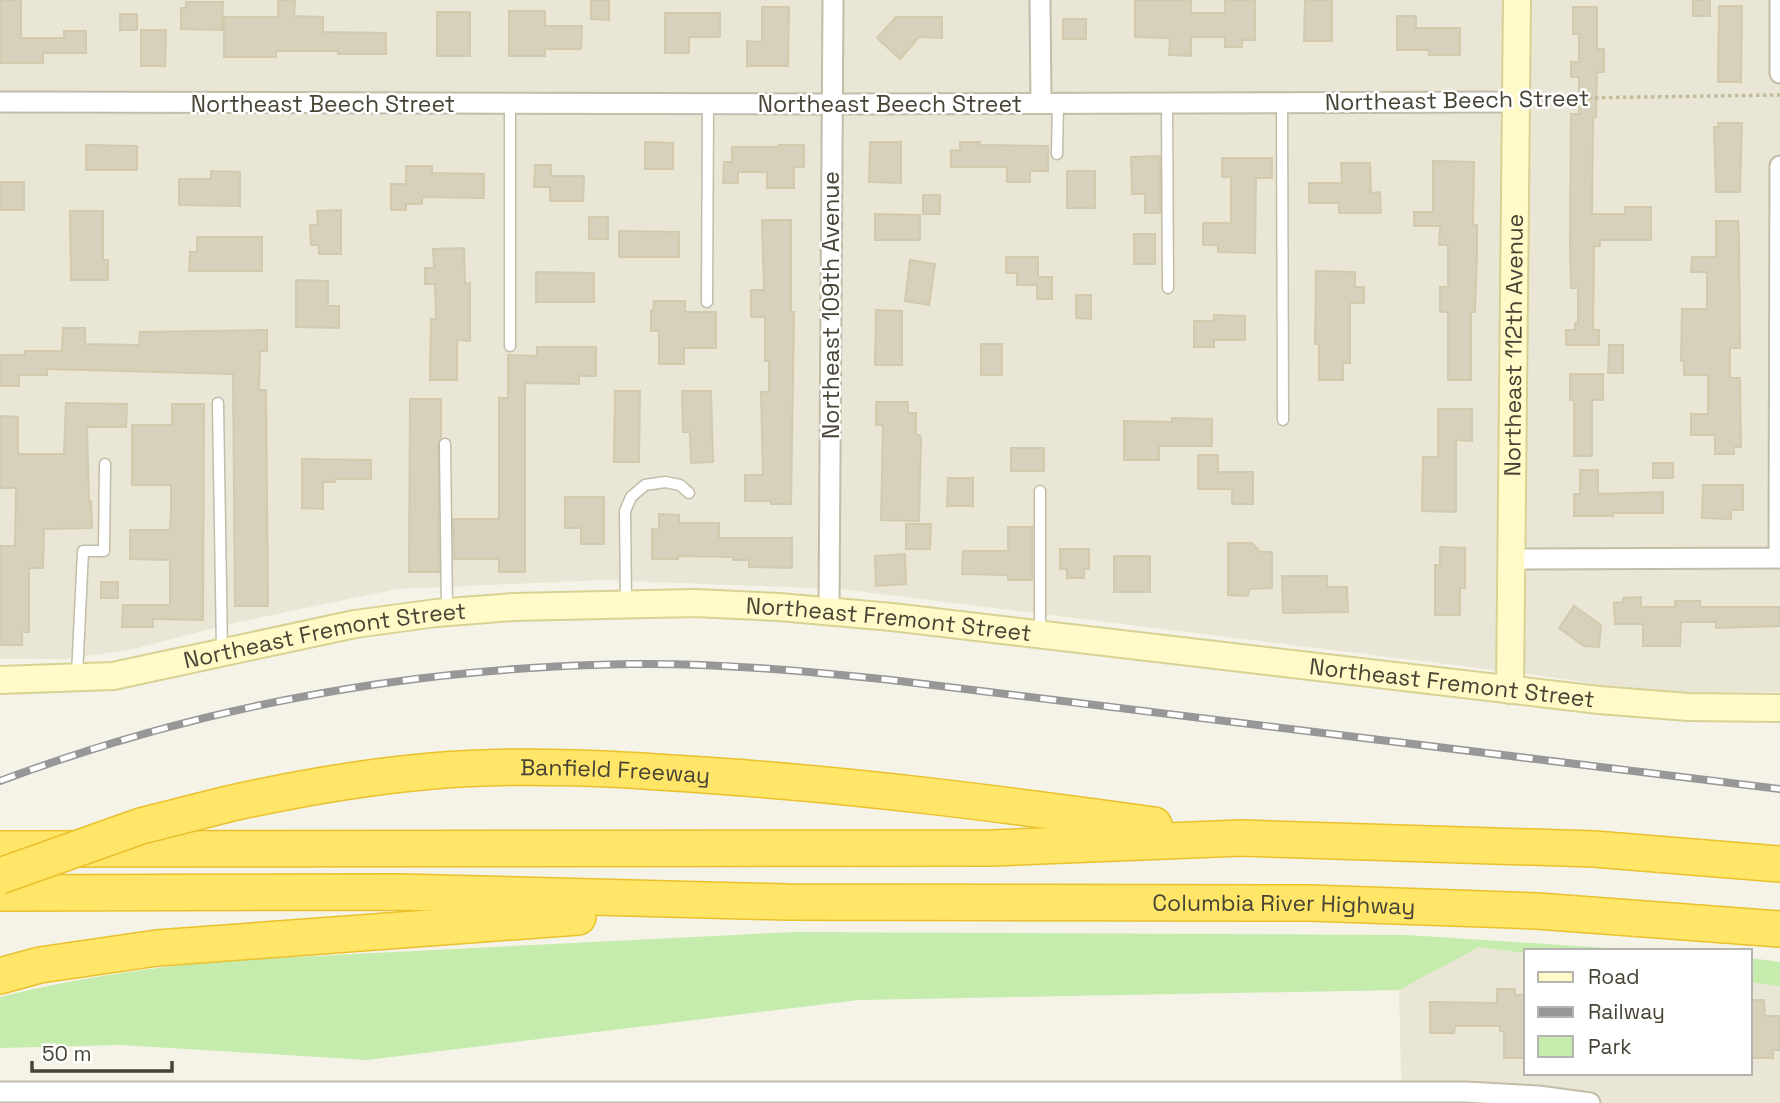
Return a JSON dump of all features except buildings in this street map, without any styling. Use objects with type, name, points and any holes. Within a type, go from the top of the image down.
[{"type":"highway","name":"Banfield Freeway","points":[[0,876],[141,826],[228,804],[353,780],[433,771],[512,768],[621,769],[801,782],[993,802],[1240,838]]},
{"type":"highway","points":[[0,849],[991,848],[1240,838],[1594,849],[1780,864]]},
{"type":"highway","points":[[0,892],[400,892],[787,902]]},
{"type":"highway","points":[[0,976],[40,965],[157,948],[787,902]]},
{"type":"highway","name":"Columbia River Highway","points":[[787,902],[1403,905],[1537,911],[1780,929]]},
{"type":"main road","name":"Northeast 112th Avenue","points":[[1510,690],[1517,0]]},
{"type":"main road","name":"Northeast Fremont Street","points":[[0,680],[77,679],[140,672],[355,624],[447,612],[559,604],[721,604],[829,611],[1040,634],[1646,705],[1780,708]]},
{"type":"street","name":"Northeast 109th Avenue","points":[[829,611],[833,0]]},
{"type":"street","points":[[1040,0],[1050,103]]},
{"type":"street","points":[[1780,0],[1780,73]]},
{"type":"street","name":"Northeast Beech Street","points":[[0,102],[1516,102]]},
{"type":"street","points":[[1511,559],[1780,558],[1780,166]]},
{"type":"street","points":[[0,1092],[655,1097],[1505,1098],[1590,1103]]},
{"type":"lane","points":[[1050,103],[1058,154]]},
{"type":"lane","points":[[1167,103],[1168,288]]},
{"type":"lane","points":[[1282,103],[1283,420]]},
{"type":"lane","points":[[510,104],[510,345]]},
{"type":"lane","points":[[707,302],[708,104]]},
{"type":"lane","points":[[218,403],[222,652]]},
{"type":"lane","points":[[445,444],[447,612]]},
{"type":"lane","points":[[77,679],[83,551],[104,551],[105,464]]},
{"type":"lane","points":[[626,603],[625,511],[631,497],[645,485],[665,482],[680,485],[689,493]]},
{"type":"lane","points":[[1040,491],[1040,634]]},
{"type":"path","name":"Northeast Beech Street","points":[[1516,102],[1575,98],[1780,95]]},
{"type":"shaded area","points":[[0,0],[1780,0],[1780,692],[1648,692],[1536,675],[840,589],[602,580],[397,589],[229,624],[134,649],[65,659],[0,659]]},
{"type":"shaded area","points":[[1479,946],[1524,953],[1524,1075],[1752,1075],[1752,982],[1780,986],[1780,1103],[1405,1103],[1401,1074],[1399,990]]},
{"type":"green space","points":[[794,932],[1407,935],[1624,949],[1524,949],[1524,953],[1479,947],[1399,990],[859,1000],[367,1060],[121,1045],[0,1048],[0,997],[134,971],[216,961]]},
{"type":"green space","points":[[1752,958],[1780,962],[1780,986],[1752,982]]},
{"type":"railway","points":[[0,781],[154,731],[311,695],[471,673],[551,667],[665,664],[762,668],[891,680],[1780,789]]}]
